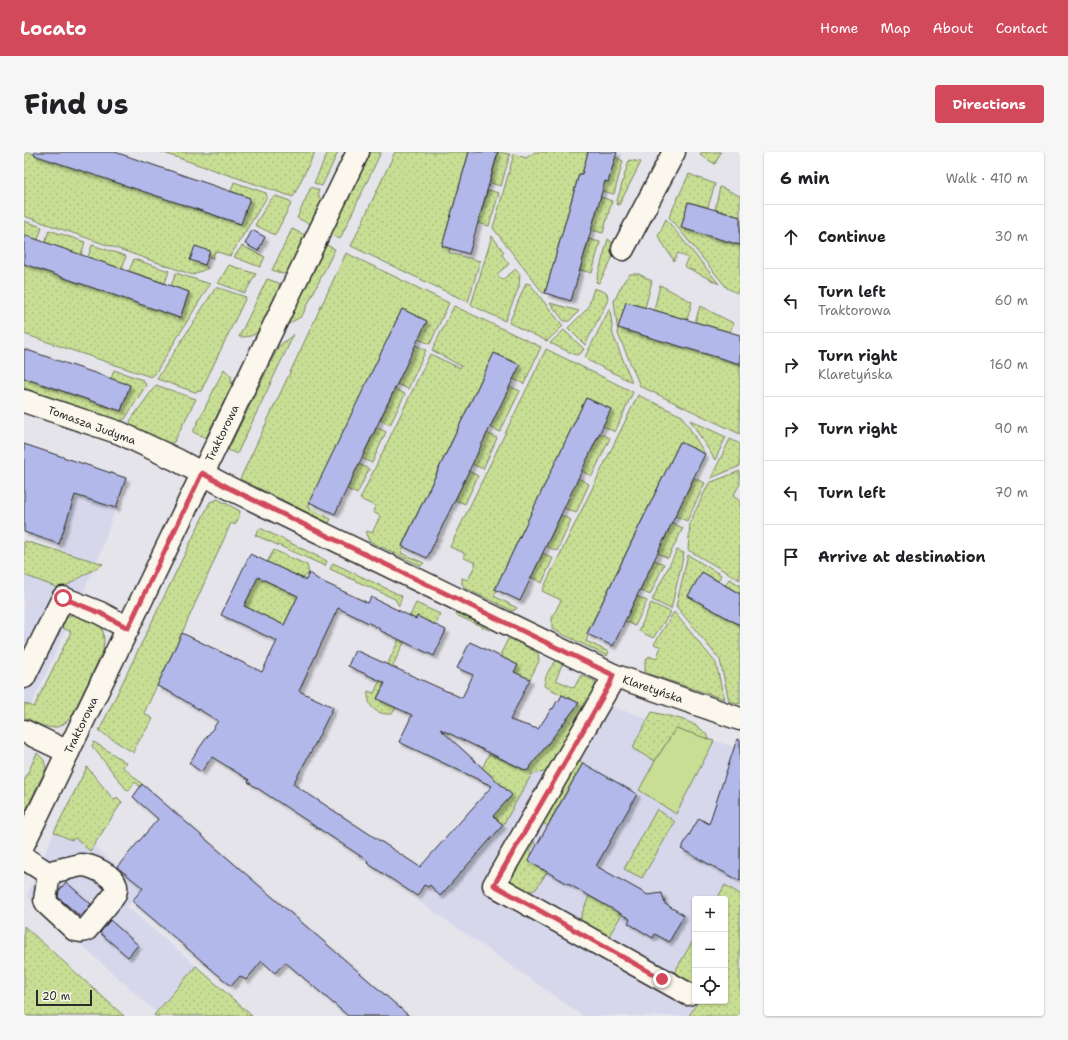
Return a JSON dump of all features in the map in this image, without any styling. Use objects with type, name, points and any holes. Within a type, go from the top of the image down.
[{"type":"street","name":"Traktorowa","points":[[24,843],[358,152]]},
{"type":"street","points":[[623,250],[674,152]]},
{"type":"street","name":"Tomasza Judyma","points":[[24,401],[120,433],[202,473]]},
{"type":"street","name":"Klaretyńska","points":[[202,473],[231,489],[613,675],[740,719]]},
{"type":"street","points":[[24,677],[63,598],[100,613],[128,628]]},
{"type":"street","points":[[613,675],[610,684],[494,885],[688,994]]},
{"type":"street","points":[[24,730],[68,752]]},
{"type":"street","points":[[24,858],[49,874]]},
{"type":"shaded area","points":[[24,444],[126,478],[97,562],[24,721],[24,541],[80,557],[57,549],[59,544],[24,533]]},
{"type":"shaded area","points":[[607,705],[740,749],[740,927],[728,905],[728,896],[692,896],[692,1004],[696,1004],[689,1016],[583,1016],[419,901],[428,887],[512,795]]},
{"type":"shaded area","points":[[54,832],[71,840],[74,838],[90,851],[94,846],[143,888],[127,907],[196,966],[156,1012],[27,896]]},
{"type":"green space","points":[[24,152],[28,152],[240,224],[250,198],[231,191],[234,182],[266,193],[267,197],[230,256],[215,251],[213,258],[208,256],[205,265],[208,268],[193,275],[24,216]]},
{"type":"green space","points":[[161,152],[315,152],[293,197]]},
{"type":"green space","points":[[328,152],[338,152],[322,186],[314,183]]},
{"type":"green space","points":[[369,152],[381,152],[340,239],[329,234]]},
{"type":"green space","points":[[395,152],[469,152],[442,246],[450,248],[449,253],[480,261],[468,302],[351,246]]},
{"type":"green space","points":[[498,152],[510,154],[501,186],[490,183]]},
{"type":"green space","points":[[535,152],[588,152],[582,174],[579,174],[545,293],[543,293],[493,228],[514,154],[526,158]]},
{"type":"green space","points":[[702,152],[721,152],[715,164],[700,155]]},
{"type":"green space","points":[[615,157],[623,161],[614,194],[602,191],[605,181],[608,182]]},
{"type":"green space","points":[[629,160],[641,162],[619,205],[616,204]]},
{"type":"green space","points":[[689,174],[715,184],[708,207],[688,202],[681,228],[740,245],[740,283],[737,293],[727,288],[669,217]]},
{"type":"green space","points":[[311,187],[319,190],[318,193],[322,204],[312,225],[297,218]]},
{"type":"green space","points":[[720,187],[740,196],[740,217],[715,209]]},
{"type":"green space","points":[[488,190],[499,193],[489,226],[478,223]]},
{"type":"green space","points":[[276,196],[290,201],[291,204],[275,235],[255,225],[270,200]]},
{"type":"green space","points":[[601,197],[612,201],[603,233],[591,230]]},
{"type":"green space","points":[[666,219],[719,284],[684,266],[688,258],[678,253],[674,261],[658,236]]},
{"type":"green space","points":[[24,221],[42,227],[38,240],[24,235]]},
{"type":"green space","points":[[292,229],[307,236],[290,271],[283,274],[272,270]]},
{"type":"green space","points":[[49,230],[85,242],[81,255],[45,243]]},
{"type":"green space","points":[[492,236],[504,252],[502,255],[509,264],[497,274],[502,280],[516,269],[520,274],[519,287],[505,321],[471,305]]},
{"type":"green space","points":[[589,239],[600,242],[592,273],[580,270]]},
{"type":"green space","points":[[608,239],[614,244],[615,253],[599,283],[596,282]]},
{"type":"green space","points":[[324,244],[335,249],[302,316],[287,325],[297,302]]},
{"type":"green space","points":[[92,245],[126,256],[122,269],[88,257]]},
{"type":"green space","points":[[242,246],[265,257],[260,267],[234,257]]},
{"type":"green space","points":[[346,253],[449,303],[430,344],[418,339],[427,321],[402,309],[308,507],[331,519],[329,523],[240,479]]},
{"type":"green space","points":[[134,259],[169,271],[165,283],[129,271]]},
{"type":"green space","points":[[24,264],[180,318],[189,292],[171,286],[176,273],[210,284],[155,374],[151,377],[24,334]]},
{"type":"green space","points":[[229,265],[256,274],[245,293],[218,283]]},
{"type":"green space","points":[[630,274],[639,274],[652,281],[645,308],[626,302],[619,328],[740,364],[740,434],[640,386],[618,334],[614,301],[624,281]]},
{"type":"green space","points":[[267,279],[279,283],[281,288],[273,306],[262,326],[255,334],[239,337]]},
{"type":"green space","points":[[526,283],[530,284],[563,326],[547,341],[509,323]]},
{"type":"green space","points":[[660,285],[692,302],[687,320],[654,310]]},
{"type":"green space","points":[[216,287],[246,297],[201,391],[195,392],[157,379]]},
{"type":"green space","points":[[594,288],[607,293],[608,300],[585,345],[568,328],[588,308]]},
{"type":"green space","points":[[550,303],[579,311],[569,321],[564,321]]},
{"type":"green space","points":[[454,306],[541,347],[524,384],[513,379],[519,365],[494,353],[402,545],[404,547],[401,553],[424,563],[421,566],[369,541],[366,534],[367,531],[372,533],[380,516],[373,512],[375,506],[360,499],[430,354],[460,368],[461,366],[432,350]]},
{"type":"green space","points":[[700,306],[733,323],[730,332],[695,322]]},
{"type":"green space","points":[[610,308],[613,335],[632,382],[587,360],[585,357]]},
{"type":"green space","points":[[564,330],[584,349],[581,353],[576,355],[550,343]]},
{"type":"green space","points":[[294,334],[237,454],[228,450],[279,346]]},
{"type":"green space","points":[[415,345],[426,350],[408,389],[397,384]]},
{"type":"green space","points":[[546,349],[633,392],[615,432],[603,426],[611,409],[586,398],[495,589],[497,590],[494,596],[517,608],[513,611],[465,588],[462,584],[462,578],[468,580],[476,563],[464,558],[464,553],[450,547]]},
{"type":"green space","points":[[224,369],[231,376],[232,385],[206,438],[193,432]]},
{"type":"green space","points":[[114,370],[143,380],[146,385],[125,419],[120,421],[24,388],[24,378],[121,411],[130,385],[111,379]]},
{"type":"green space","points":[[156,385],[196,399],[174,442],[170,444],[131,426],[130,421]]},
{"type":"green space","points":[[509,386],[520,391],[500,432],[490,427]]},
{"type":"green space","points":[[395,389],[405,394],[390,425],[380,420]]},
{"type":"green space","points":[[638,395],[682,416],[705,454],[680,442],[587,633],[589,634],[586,641],[609,652],[607,656],[552,629],[552,618],[561,600],[542,591]]},
{"type":"green space","points":[[690,420],[726,437],[715,460]]},
{"type":"green space","points":[[377,427],[386,432],[372,463],[362,458]]},
{"type":"green space","points":[[487,433],[497,438],[483,469],[472,464]]},
{"type":"green space","points":[[600,433],[610,438],[592,476],[581,471]]},
{"type":"green space","points":[[730,439],[740,444],[740,466],[711,478]]},
{"type":"green space","points":[[359,464],[369,469],[357,494],[347,489]]},
{"type":"green space","points":[[469,471],[478,476],[465,504],[455,500]]},
{"type":"green space","points":[[740,471],[740,484],[733,496],[740,501],[740,580],[688,550],[690,522],[709,483]]},
{"type":"green space","points":[[578,478],[589,484],[576,513],[564,508]]},
{"type":"green space","points":[[694,478],[705,483],[687,521],[675,516]]},
{"type":"green space","points":[[218,499],[240,511],[239,517],[235,525],[231,523],[182,633],[144,713],[153,719],[135,747],[134,753],[99,731],[210,502]]},
{"type":"green space","points":[[561,515],[571,520],[557,551],[546,546]]},
{"type":"green space","points":[[672,523],[683,528],[668,558],[658,553]]},
{"type":"green space","points":[[260,528],[327,561],[325,566],[255,535]]},
{"type":"green space","points":[[24,541],[103,564],[61,589],[24,575]]},
{"type":"green space","points":[[274,550],[307,565],[309,573],[303,578],[267,562]]},
{"type":"green space","points":[[677,550],[684,553],[671,609],[652,600]]},
{"type":"green space","points":[[543,553],[553,558],[542,583],[531,577]]},
{"type":"green space","points":[[688,555],[721,575],[718,581],[702,572],[688,596],[740,625],[740,704],[729,701],[720,660],[676,606]]},
{"type":"green space","points":[[654,560],[664,564],[650,595],[640,590]]},
{"type":"green space","points":[[333,563],[402,596],[399,606],[395,599],[330,569]]},
{"type":"green space","points":[[258,577],[298,596],[284,625],[244,606]]},
{"type":"green space","points":[[729,579],[740,585],[740,594],[725,585]]},
{"type":"green space","points":[[637,596],[647,601],[635,626],[625,621]]},
{"type":"green space","points":[[416,603],[440,614],[437,622],[432,624],[417,616],[377,698],[396,708],[392,714],[381,713],[371,706],[368,691],[374,693]]},
{"type":"green space","points":[[651,603],[671,612],[653,638],[639,631]]},
{"type":"green space","points":[[461,611],[492,623],[489,630],[456,615]]},
{"type":"green space","points":[[674,612],[716,663],[724,699],[649,674],[645,671],[645,662],[649,656],[656,659],[661,647],[654,644]]},
{"type":"green space","points":[[76,614],[100,625],[103,631],[103,651],[72,716],[61,726],[50,728],[26,718],[24,715],[24,703],[34,707],[71,632],[59,626],[68,617]]},
{"type":"green space","points":[[508,639],[511,639],[538,653],[539,661],[530,679],[514,672],[518,665],[501,657],[501,653]]},
{"type":"green space","points":[[556,661],[562,664],[556,680],[574,688],[581,675],[595,681],[596,689],[550,771],[532,774],[503,825],[493,816],[512,795],[497,781],[492,786],[477,779],[489,754],[527,771],[579,703],[544,686],[548,672]]},
{"type":"green space","points":[[652,712],[684,720],[699,728],[710,740],[676,728],[655,761],[633,749],[636,740]]},
{"type":"green space","points":[[676,728],[714,741],[676,814],[639,790]]},
{"type":"green space","points":[[94,742],[127,763],[122,766],[142,784],[140,786],[135,782],[129,791],[126,789],[92,746]]},
{"type":"green space","points":[[37,753],[44,760],[46,769],[24,814],[24,781]]},
{"type":"green space","points":[[574,757],[583,763],[549,822],[571,835],[570,838],[539,821]]},
{"type":"green space","points":[[87,767],[114,800],[117,797],[122,802],[90,851],[75,838],[71,840],[54,832]]},
{"type":"green space","points":[[657,809],[675,822],[642,878],[624,869]]},
{"type":"green space","points":[[536,826],[540,829],[533,840],[535,843],[530,851],[532,853],[528,861],[547,872],[536,889],[527,893],[502,879]]},
{"type":"green space","points":[[725,885],[740,894],[740,1016],[689,1016],[696,1004],[728,1004],[728,896],[719,896]]},
{"type":"green space","points":[[589,896],[622,914],[606,941],[578,924]]},
{"type":"green space","points":[[24,926],[124,1016],[24,1016]]},
{"type":"green space","points":[[692,942],[692,984],[689,987],[676,979],[674,973]]},
{"type":"green space","points":[[196,966],[252,1016],[155,1016],[154,1015]]},
{"type":"building","points":[[35,152],[115,152],[250,198],[241,224],[34,155]]},
{"type":"building","points":[[469,152],[498,152],[469,254],[442,246]]},
{"type":"building","points":[[588,152],[617,152],[608,182],[605,181],[571,301],[545,293],[579,174],[582,174]]},
{"type":"building","points":[[688,202],[740,217],[740,245],[681,228]]},
{"type":"building","points":[[252,230],[265,237],[258,251],[245,244]]},
{"type":"building","points":[[24,235],[189,292],[180,318],[24,264]]},
{"type":"building","points":[[195,246],[210,251],[205,265],[190,260]]},
{"type":"building","points":[[626,302],[740,335],[740,364],[618,328]]},
{"type":"building","points":[[402,309],[427,321],[335,514],[309,502]]},
{"type":"building","points":[[24,349],[130,385],[121,411],[24,378]]},
{"type":"building","points":[[494,353],[520,365],[427,558],[402,546]]},
{"type":"building","points":[[586,398],[611,409],[520,601],[495,589]]},
{"type":"building","points":[[680,442],[705,454],[613,646],[587,634]]},
{"type":"building","points":[[24,444],[126,478],[116,508],[75,495],[59,544],[24,532]]},
{"type":"building","points":[[250,554],[306,580],[309,573],[319,580],[368,603],[371,597],[416,619],[417,616],[446,630],[434,656],[379,630],[379,628],[338,608],[299,691],[333,707],[293,784],[420,867],[492,786],[399,742],[412,715],[377,699],[385,683],[348,666],[355,650],[462,698],[473,675],[457,668],[470,642],[518,665],[514,672],[530,679],[510,720],[538,729],[562,695],[579,703],[527,771],[440,729],[512,795],[493,816],[503,825],[440,896],[430,885],[428,887],[424,885],[417,896],[367,863],[368,861],[248,782],[249,780],[212,757],[201,772],[189,763],[218,721],[172,693],[157,686],[182,633],[262,672],[277,641],[221,615]],"holes":[[[258,577],[298,596],[284,625],[244,606]]]},
{"type":"building","points":[[702,572],[740,594],[740,625],[688,596]]},
{"type":"building","points":[[737,739],[740,740],[740,881],[681,849],[699,818],[709,824]]},
{"type":"building","points":[[583,763],[637,794],[596,866],[648,895],[662,893],[665,904],[684,915],[669,942],[655,934],[653,938],[628,923],[630,919],[528,861]]},
{"type":"building","points":[[142,784],[409,1016],[348,1016],[285,962],[275,973],[262,961],[246,980],[240,976],[231,986],[132,901],[143,888],[117,867],[158,819],[133,797]]},
{"type":"building","points":[[66,882],[91,904],[81,917],[58,897],[59,891]]},
{"type":"building","points":[[110,920],[138,945],[128,957],[100,933]]},
{"type":"route","points":[[63,598],[100,613],[128,628],[202,473],[231,489],[613,675],[610,684],[494,885],[662,979]]}]
